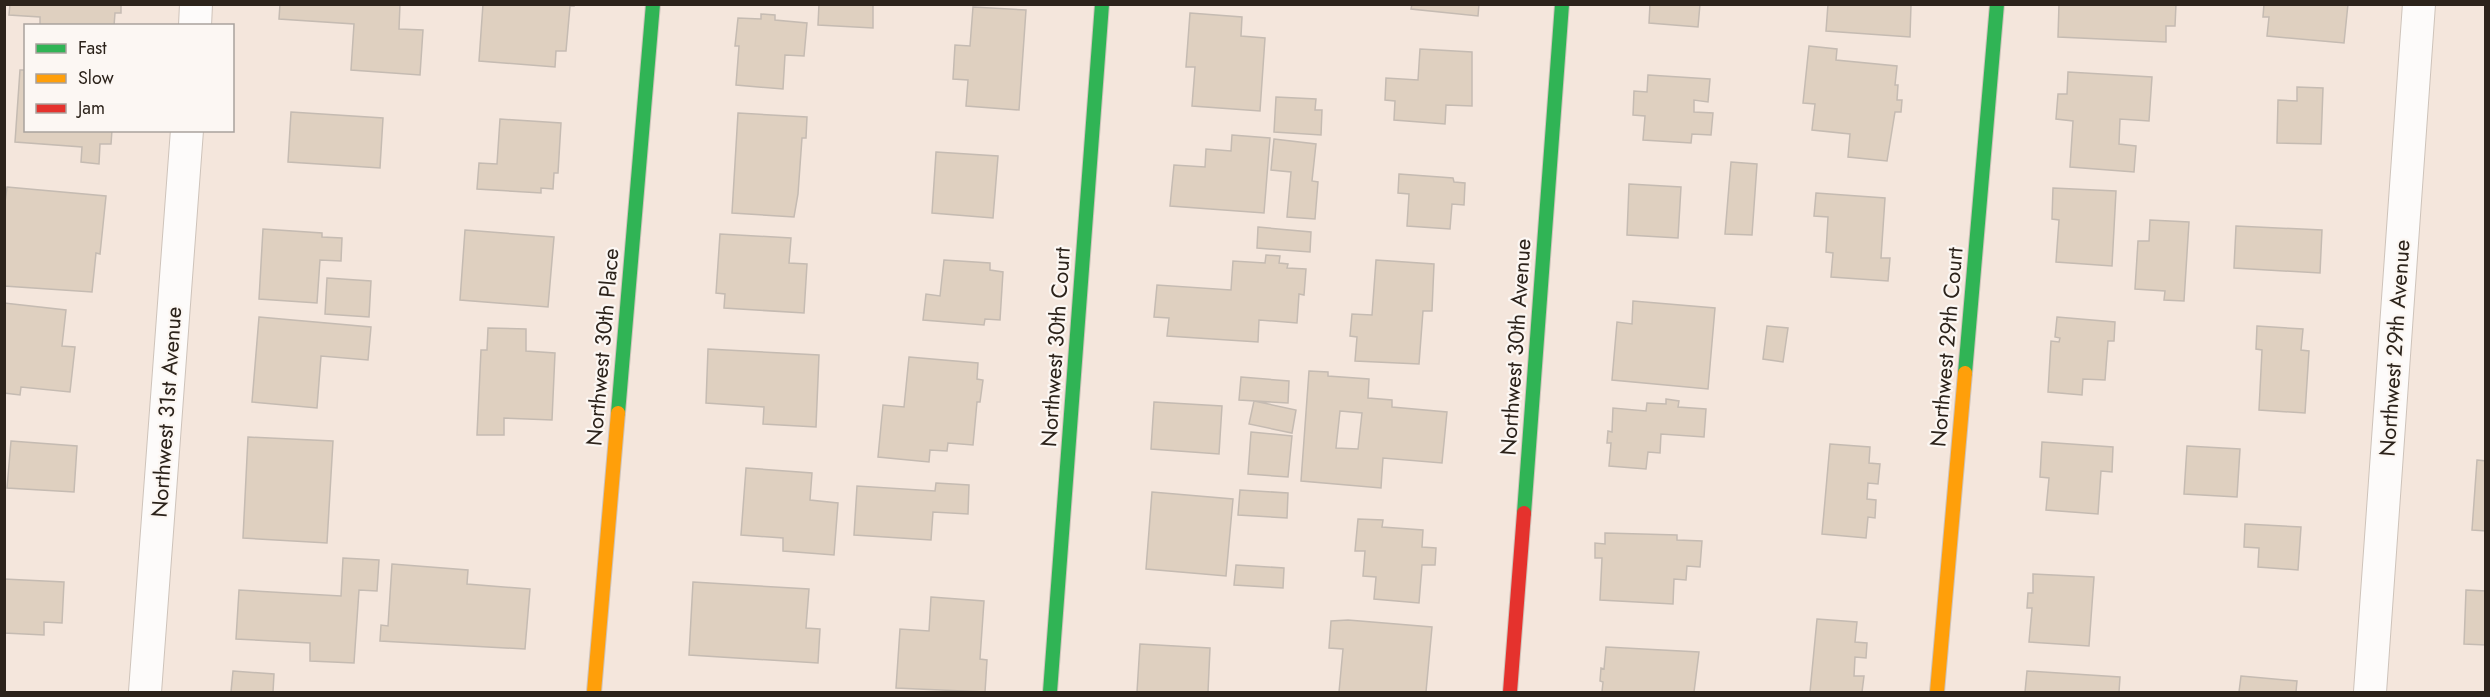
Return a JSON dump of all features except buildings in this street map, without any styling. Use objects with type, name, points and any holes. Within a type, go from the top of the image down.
[{"type":"street","points":[[195,24],[196,4]]},
{"type":"street","name":"Northwest 30th Place","points":[[594,693],[653,4]]},
{"type":"street","name":"Northwest 30th Court","points":[[1050,693],[1102,4]]},
{"type":"street","name":"Northwest 30th Avenue","points":[[1510,693],[1562,4]]},
{"type":"street","name":"Northwest 29th Court","points":[[1937,693],[1997,4]]},
{"type":"street","name":"Northwest 29th Avenue","points":[[2370,693],[2419,4]]},
{"type":"street","name":"Northwest 31st Avenue","points":[[145,693],[187,132]]},
{"type":"traffic: fast","points":[[618,413],[653,4]]},
{"type":"traffic: fast","points":[[1050,692],[1102,4]]},
{"type":"traffic: fast","points":[[1524,513],[1562,4]]},
{"type":"traffic: fast","points":[[1965,373],[1997,4]]},
{"type":"traffic: slow","points":[[1937,692],[1965,373]]},
{"type":"traffic: slow","points":[[594,692],[618,413]]},
{"type":"traffic: jam","points":[[1510,692],[1524,513]]}]
